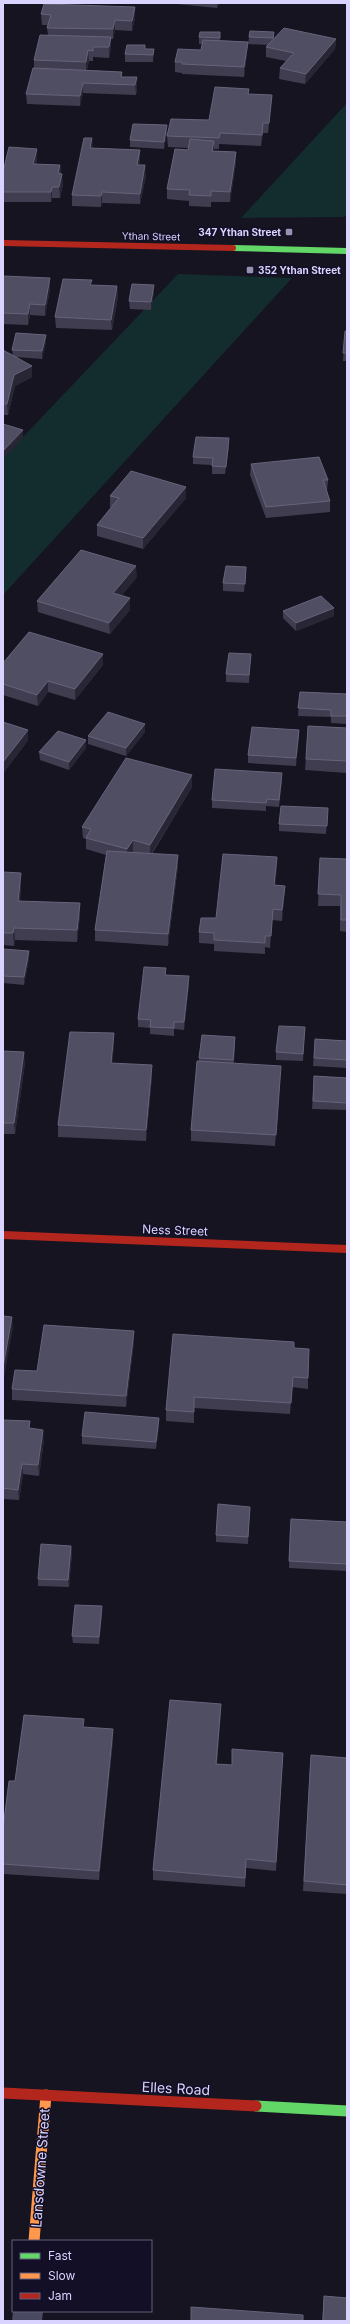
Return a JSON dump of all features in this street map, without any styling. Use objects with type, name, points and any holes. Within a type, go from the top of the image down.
[{"type":"street","name":"Ythan Street","points":[[3,243],[347,251]]},
{"type":"street","name":"Ness Street","points":[[3,1235],[347,1249]]},
{"type":"street","name":"Elles Road","points":[[3,2093],[347,2111]]},
{"type":"street","name":"Lansdowne Street","points":[[34,2240],[46,2095]]},
{"type":"green space","points":[[347,103],[347,214],[344,217],[241,218]]},
{"type":"green space","points":[[178,274],[292,278],[3,595],[3,458]]},
{"type":"building","points":[[44,4],[135,7],[132,21],[115,20],[113,29],[47,28],[51,15],[41,14]]},
{"type":"building","points":[[284,28],[336,39],[306,74],[280,68],[294,53],[266,47]]},
{"type":"building","points":[[250,31],[274,32],[273,38],[249,37]]},
{"type":"building","points":[[200,32],[220,32],[220,38],[199,37]]},
{"type":"building","points":[[40,35],[111,37],[109,47],[93,47],[93,51],[88,50],[86,62],[34,60]]},
{"type":"building","points":[[203,40],[248,42],[244,67],[182,64],[182,62],[175,62],[178,49],[201,50]]},
{"type":"building","points":[[127,45],[145,45],[145,49],[154,49],[153,55],[125,54]]},
{"type":"building","points":[[33,68],[122,72],[121,77],[137,77],[135,85],[83,83],[80,96],[26,94]]},
{"type":"building","points":[[215,87],[249,89],[248,94],[272,95],[269,123],[263,123],[262,135],[220,133],[219,138],[167,136],[171,119],[209,120]]},
{"type":"building","points":[[133,124],[167,125],[164,142],[130,140]]},
{"type":"building","points":[[84,138],[92,138],[90,148],[140,150],[137,165],[145,165],[140,194],[102,192],[101,196],[72,195]]},
{"type":"building","points":[[190,139],[214,141],[212,151],[236,152],[230,192],[211,191],[211,196],[189,195],[190,190],[167,189],[175,149],[188,150]]},
{"type":"building","points":[[9,147],[37,149],[33,164],[60,165],[58,173],[62,174],[59,187],[52,187],[51,192],[3,192],[3,172]]},
{"type":"building","points":[[3,276],[50,278],[45,305],[30,304],[28,314],[3,313]]},
{"type":"building","points":[[63,279],[92,280],[90,285],[117,286],[111,320],[55,317]]},
{"type":"building","points":[[132,284],[154,285],[151,302],[129,301]]},
{"type":"building","points":[[345,331],[347,331],[347,353],[343,353]]},
{"type":"building","points":[[16,333],[46,335],[42,351],[12,350]]},
{"type":"building","points":[[3,350],[32,366],[14,375],[7,404],[3,404]]},
{"type":"building","points":[[3,424],[23,430],[3,451]]},
{"type":"building","points":[[196,437],[229,438],[226,467],[212,466],[213,458],[193,457]]},
{"type":"building","points":[[319,457],[328,480],[323,480],[330,501],[266,507],[251,464]]},
{"type":"building","points":[[131,471],[186,487],[143,538],[97,525],[119,498],[110,496]]},
{"type":"building","points":[[81,550],[136,566],[113,593],[130,598],[109,623],[37,601]]},
{"type":"building","points":[[226,566],[246,567],[245,584],[223,583]]},
{"type":"building","points":[[321,596],[334,608],[296,623],[283,611]]},
{"type":"building","points":[[29,632],[103,654],[75,689],[48,681],[37,695],[3,684],[3,663]]},
{"type":"building","points":[[229,653],[251,654],[249,675],[226,674]]},
{"type":"building","points":[[300,692],[347,694],[347,716],[331,716],[331,710],[298,708]]},
{"type":"building","points":[[108,712],[145,724],[126,748],[88,736]]},
{"type":"building","points":[[3,722],[28,730],[3,762]]},
{"type":"building","points":[[308,726],[347,728],[347,761],[306,759]]},
{"type":"building","points":[[252,727],[299,730],[296,758],[248,755]]},
{"type":"building","points":[[58,731],[86,740],[69,762],[39,752]]},
{"type":"building","points":[[126,758],[192,775],[150,845],[133,840],[127,849],[86,838],[91,829],[82,827]]},
{"type":"building","points":[[215,769],[282,773],[279,800],[267,799],[266,803],[212,800]]},
{"type":"building","points":[[281,806],[328,808],[327,826],[279,824]]},
{"type":"building","points":[[107,851],[178,855],[168,934],[95,930]]},
{"type":"building","points":[[223,854],[277,857],[274,885],[285,886],[282,910],[273,909],[271,936],[265,936],[265,943],[214,940],[214,933],[199,932],[201,918],[216,918]]},
{"type":"building","points":[[320,858],[347,859],[347,920],[341,920],[341,895],[318,894]]},
{"type":"building","points":[[3,872],[21,873],[18,901],[80,903],[77,930],[14,928],[13,933],[3,933]]},
{"type":"building","points":[[3,949],[29,951],[24,977],[3,976]]},
{"type":"building","points":[[144,967],[166,968],[165,975],[189,976],[184,1022],[174,1022],[174,1028],[150,1027],[151,1020],[138,1019]]},
{"type":"building","points":[[279,1026],[305,1027],[303,1054],[276,1052]]},
{"type":"building","points":[[70,1032],[114,1033],[111,1063],[152,1065],[146,1130],[58,1125]]},
{"type":"building","points":[[202,1035],[235,1037],[233,1060],[199,1058]]},
{"type":"building","points":[[315,1039],[347,1041],[347,1060],[314,1058]]},
{"type":"building","points":[[3,1051],[24,1052],[14,1123],[3,1123]]},
{"type":"building","points":[[197,1061],[281,1066],[276,1135],[191,1130]]},
{"type":"building","points":[[314,1076],[347,1078],[347,1103],[313,1101]]},
{"type":"building","points":[[3,1316],[12,1317],[3,1367]]},
{"type":"building","points":[[44,1325],[134,1331],[126,1396],[12,1389],[15,1370],[37,1371]]},
{"type":"building","points":[[173,1334],[294,1342],[294,1348],[309,1349],[308,1378],[293,1377],[291,1403],[194,1397],[194,1412],[166,1410]]},
{"type":"building","points":[[85,1412],[159,1418],[156,1442],[82,1436]]},
{"type":"building","points":[[3,1420],[30,1421],[29,1428],[43,1430],[38,1465],[22,1464],[18,1490],[3,1488]]},
{"type":"building","points":[[218,1504],[250,1507],[248,1537],[216,1535]]},
{"type":"building","points":[[291,1519],[347,1522],[347,1564],[289,1561]]},
{"type":"building","points":[[41,1544],[71,1546],[68,1580],[38,1579]]},
{"type":"building","points":[[75,1605],[102,1606],[99,1637],[72,1636]]},
{"type":"building","points":[[170,1700],[221,1704],[216,1764],[232,1765],[232,1749],[283,1753],[276,1862],[246,1859],[245,1878],[153,1870]]},
{"type":"building","points":[[24,1715],[84,1719],[83,1727],[113,1729],[99,1871],[3,1864],[3,1828],[9,1781],[15,1781]]},
{"type":"building","points":[[311,1755],[347,1758],[347,1885],[304,1881]]},
{"type":"building","points":[[324,2296],[347,2298],[347,2321],[323,2321]]},
{"type":"building","points":[[191,2307],[303,2315],[303,2321],[191,2321]]},
{"type":"traffic: fast","points":[[233,248],[347,251]]},
{"type":"traffic: fast","points":[[256,2106],[347,2111]]},
{"type":"traffic: slow","points":[[34,2240],[46,2095]]},
{"type":"traffic: jam","points":[[3,243],[233,248]]},
{"type":"traffic: jam","points":[[3,1235],[347,1249]]},
{"type":"traffic: jam","points":[[3,2093],[256,2106]]},
{"type":"place","name":"347 Ythan Street","points":[[289,232]]},
{"type":"place","name":"352 Ythan Street","points":[[250,270]]}]
